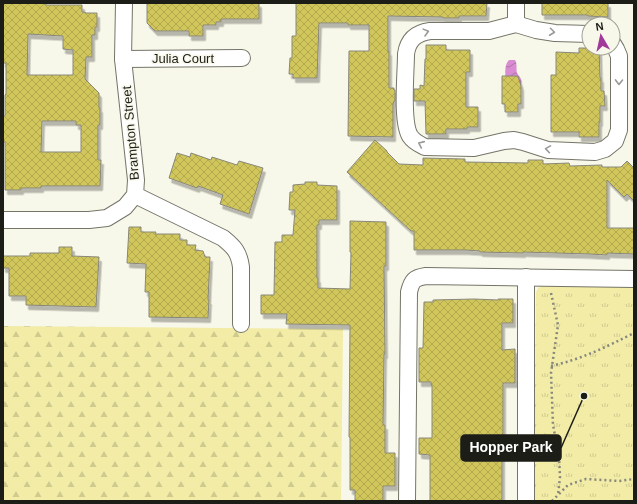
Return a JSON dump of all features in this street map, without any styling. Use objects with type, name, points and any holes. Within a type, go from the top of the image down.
[{"type":"street","name":"Brampton Street","points":[[3,220],[89,220],[108,218],[125,207],[135,195],[136,180],[123,59],[124,3]]},
{"type":"street","points":[[516,3],[516,24]]},
{"type":"street","points":[[581,34],[555,33],[536,30],[516,24],[489,31],[430,30],[417,35],[407,46],[406,54],[405,109],[407,129],[411,138],[418,144],[425,147],[474,148],[514,140],[548,150],[595,152],[605,149],[615,141],[619,130],[619,56]]},
{"type":"street","name":"Julia Court","points":[[123,59],[242,58]]},
{"type":"street","points":[[135,195],[222,238],[232,245],[237,252],[241,267],[241,324]]},
{"type":"street","points":[[407,501],[409,292],[411,283],[418,277],[426,276],[634,279]]},
{"type":"street","points":[[526,277],[526,501]]},
{"type":"path","points":[[549,277],[558,325],[555,350],[551,366],[554,425],[559,456],[560,477],[558,495]]},
{"type":"path","points":[[551,366],[570,362],[602,349],[634,333]]},
{"type":"path","points":[[552,501],[568,485],[586,479],[619,481],[634,479]]},
{"type":"green space","points":[[543,286],[634,286],[634,501],[534,501],[536,292],[538,288]]},
{"type":"green space","points":[[3,326],[343,329],[341,501],[3,501]]},
{"type":"water","points":[[509,60],[515,60],[516,62],[517,73],[521,81],[520,87],[506,88],[505,69]]},
{"type":"building","points":[[3,3],[82,5],[82,12],[97,13],[97,27],[95,27],[95,35],[92,35],[92,57],[86,57],[85,79],[99,93],[100,125],[98,125],[98,160],[101,160],[100,186],[41,186],[41,188],[5,190],[5,142],[3,142],[3,116],[5,116],[6,63],[3,63]],"holes":[[[28,34],[63,36],[63,49],[73,50],[73,75],[27,75]],[[42,121],[76,121],[76,125],[81,125],[81,152],[41,152]]]},
{"type":"building","points":[[147,3],[259,3],[259,19],[221,19],[221,22],[216,22],[216,25],[203,25],[203,36],[189,36],[189,31],[155,31],[147,23]]},
{"type":"building","points":[[296,3],[487,3],[486,16],[459,16],[459,18],[443,18],[388,16],[389,88],[394,88],[395,90],[395,101],[393,104],[393,137],[348,136],[349,51],[369,51],[369,25],[319,23],[317,78],[293,78],[293,74],[289,74],[290,58],[292,58],[292,36],[296,36]]},
{"type":"building","points":[[542,3],[608,3],[608,16],[542,15]]},
{"type":"building","points":[[426,45],[446,45],[446,50],[470,50],[470,72],[466,72],[466,107],[478,107],[478,127],[467,127],[467,129],[446,129],[446,134],[426,134],[425,101],[414,101],[414,89],[420,89],[420,85],[424,86]]},
{"type":"building","points":[[579,48],[581,48],[581,56],[599,56],[601,91],[604,91],[605,106],[600,106],[599,137],[579,137],[579,132],[551,132],[551,75],[556,75],[556,52],[579,53]]},
{"type":"building","points":[[502,76],[518,76],[521,86],[521,104],[518,104],[518,112],[505,112],[505,104],[502,104]]},
{"type":"building","points":[[375,140],[399,164],[423,165],[423,158],[465,159],[465,162],[528,163],[528,160],[543,160],[543,164],[569,163],[570,166],[602,165],[602,167],[621,167],[627,161],[634,168],[634,201],[627,194],[624,197],[607,180],[607,228],[634,228],[634,254],[607,253],[607,255],[480,252],[466,250],[414,250],[414,231],[411,231],[347,172]]},
{"type":"building","points":[[177,153],[190,157],[191,153],[211,160],[212,157],[237,165],[239,161],[263,168],[249,214],[220,204],[223,195],[169,178]]},
{"type":"building","points":[[305,182],[317,182],[317,185],[337,186],[337,220],[319,220],[319,225],[317,225],[318,288],[350,289],[350,221],[386,222],[386,266],[384,266],[385,354],[383,425],[385,425],[385,453],[395,453],[395,486],[383,486],[383,501],[355,501],[355,490],[350,490],[350,325],[286,324],[287,314],[261,314],[261,295],[274,295],[275,242],[282,242],[282,235],[293,235],[295,210],[289,210],[290,192],[293,192],[293,185],[305,184]]},
{"type":"building","points":[[129,227],[141,227],[141,232],[156,232],[155,234],[180,234],[180,240],[187,240],[187,245],[196,245],[195,250],[203,251],[205,257],[210,257],[208,318],[149,317],[149,292],[145,292],[146,264],[127,263]]},
{"type":"building","points":[[59,247],[72,247],[72,256],[99,257],[96,307],[26,305],[26,296],[9,296],[9,268],[3,268],[3,256],[30,256],[30,253],[59,253]]},
{"type":"building","points":[[513,299],[513,323],[502,323],[502,350],[515,349],[515,383],[503,383],[503,438],[514,438],[514,454],[502,454],[502,501],[430,501],[430,455],[419,454],[419,438],[432,438],[432,385],[431,382],[419,382],[419,348],[423,348],[424,302],[433,302],[433,300]]},
{"type":"place","name":"Hopper Park","points":[[584,396]]}]
